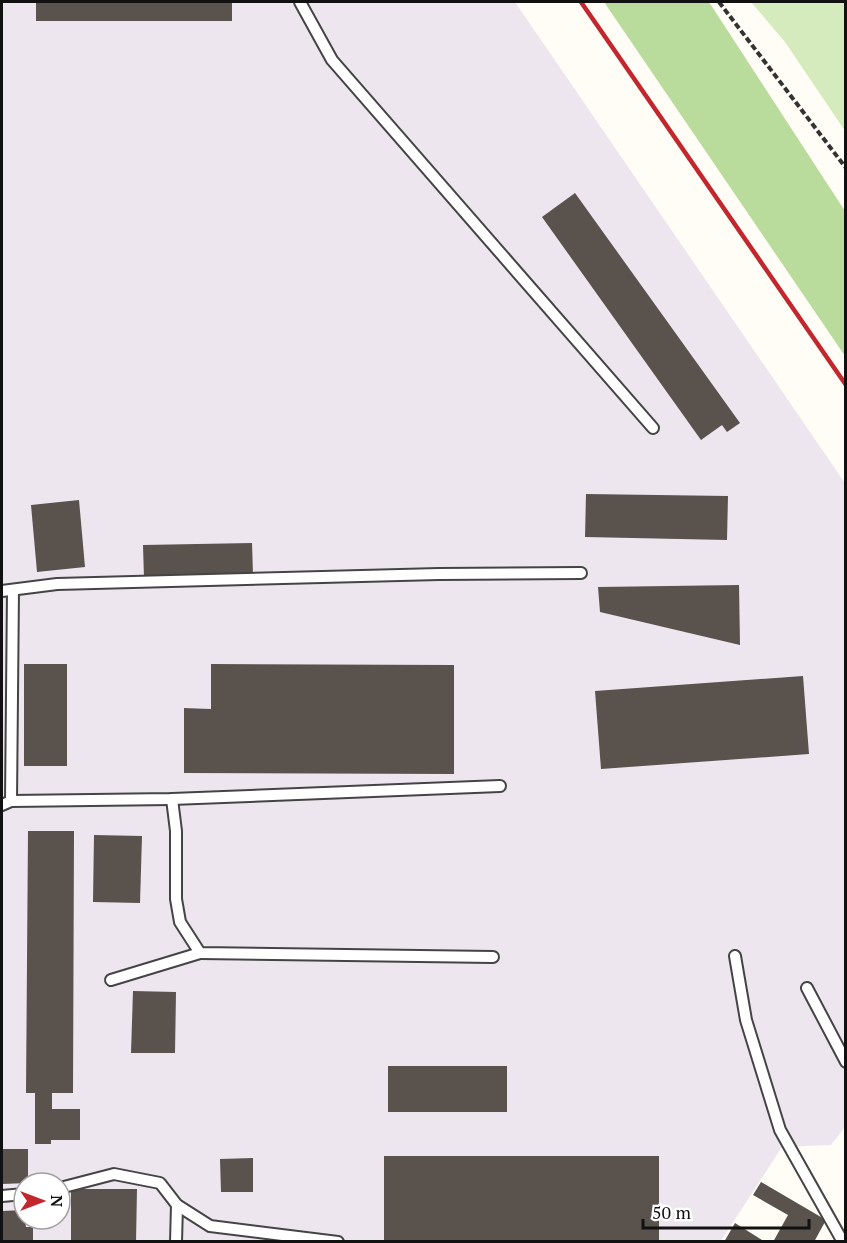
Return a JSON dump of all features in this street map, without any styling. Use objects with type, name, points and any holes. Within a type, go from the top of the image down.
[{"type":"lane","points":[[300,2],[333,60],[653,428]]},
{"type":"lane","points":[[501,786],[6,803],[7,591],[57,584],[439,574],[581,573]]},
{"type":"lane","points":[[172,799],[176,831],[176,899],[180,922],[200,953]]},
{"type":"lane","points":[[111,980],[200,953],[493,957]]},
{"type":"lane","points":[[735,956],[746,1020],[780,1130],[843,1242]]},
{"type":"lane","points":[[807,988],[846,1062]]},
{"type":"lane","points":[[72,1185],[114,1174],[160,1183],[177,1205],[210,1226],[338,1242]]},
{"type":"lane","points":[[176,1242],[177,1205]]},
{"type":"path","points":[[719,2],[846,168]]},
{"type":"shaded area","points":[[2,2],[515,2],[845,483],[845,1127],[831,1145],[782,1147],[721,1241],[2,1242]]},
{"type":"green space","points":[[604,2],[709,2],[845,211],[845,356]]},
{"type":"green space","points":[[751,2],[845,2],[845,131],[785,42]]},
{"type":"building","points":[[36,2],[232,2],[232,21],[36,21]]},
{"type":"building","points":[[575,193],[740,423],[727,432],[722,425],[701,440],[542,217]]},
{"type":"building","points":[[586,494],[728,496],[727,540],[585,537]]},
{"type":"building","points":[[79,500],[85,567],[37,572],[31,505]]},
{"type":"building","points":[[252,543],[253,575],[144,578],[143,545]]},
{"type":"building","points":[[739,585],[740,645],[600,612],[598,587]]},
{"type":"building","points":[[24,664],[67,664],[67,766],[24,766]]},
{"type":"building","points":[[211,664],[454,665],[454,774],[184,773],[184,708],[211,709]]},
{"type":"building","points":[[803,676],[809,754],[601,769],[595,691]]},
{"type":"building","points":[[28,831],[74,831],[73,1093],[52,1093],[52,1109],[80,1109],[80,1140],[51,1140],[51,1144],[35,1144],[35,1093],[26,1093]]},
{"type":"building","points":[[94,835],[142,836],[140,903],[93,902]]},
{"type":"building","points":[[133,991],[176,992],[175,1053],[131,1053]]},
{"type":"building","points":[[388,1066],[507,1066],[507,1112],[388,1112]]},
{"type":"building","points":[[2,1149],[28,1149],[28,1171],[12,1171],[12,1184],[2,1184]]},
{"type":"building","points":[[384,1156],[659,1156],[659,1242],[384,1242]]},
{"type":"building","points":[[253,1158],[253,1192],[221,1192],[220,1159]]},
{"type":"building","points":[[761,1182],[826,1220],[814,1242],[773,1242],[788,1215],[753,1195]]},
{"type":"building","points":[[72,1189],[137,1189],[136,1242],[71,1242]]},
{"type":"building","points":[[2,1211],[12,1211],[12,1231],[33,1231],[33,1242],[2,1242]]},
{"type":"building","points":[[735,1223],[765,1242],[724,1242]]},
{"type":"railway","points":[[581,2],[846,385]]}]
